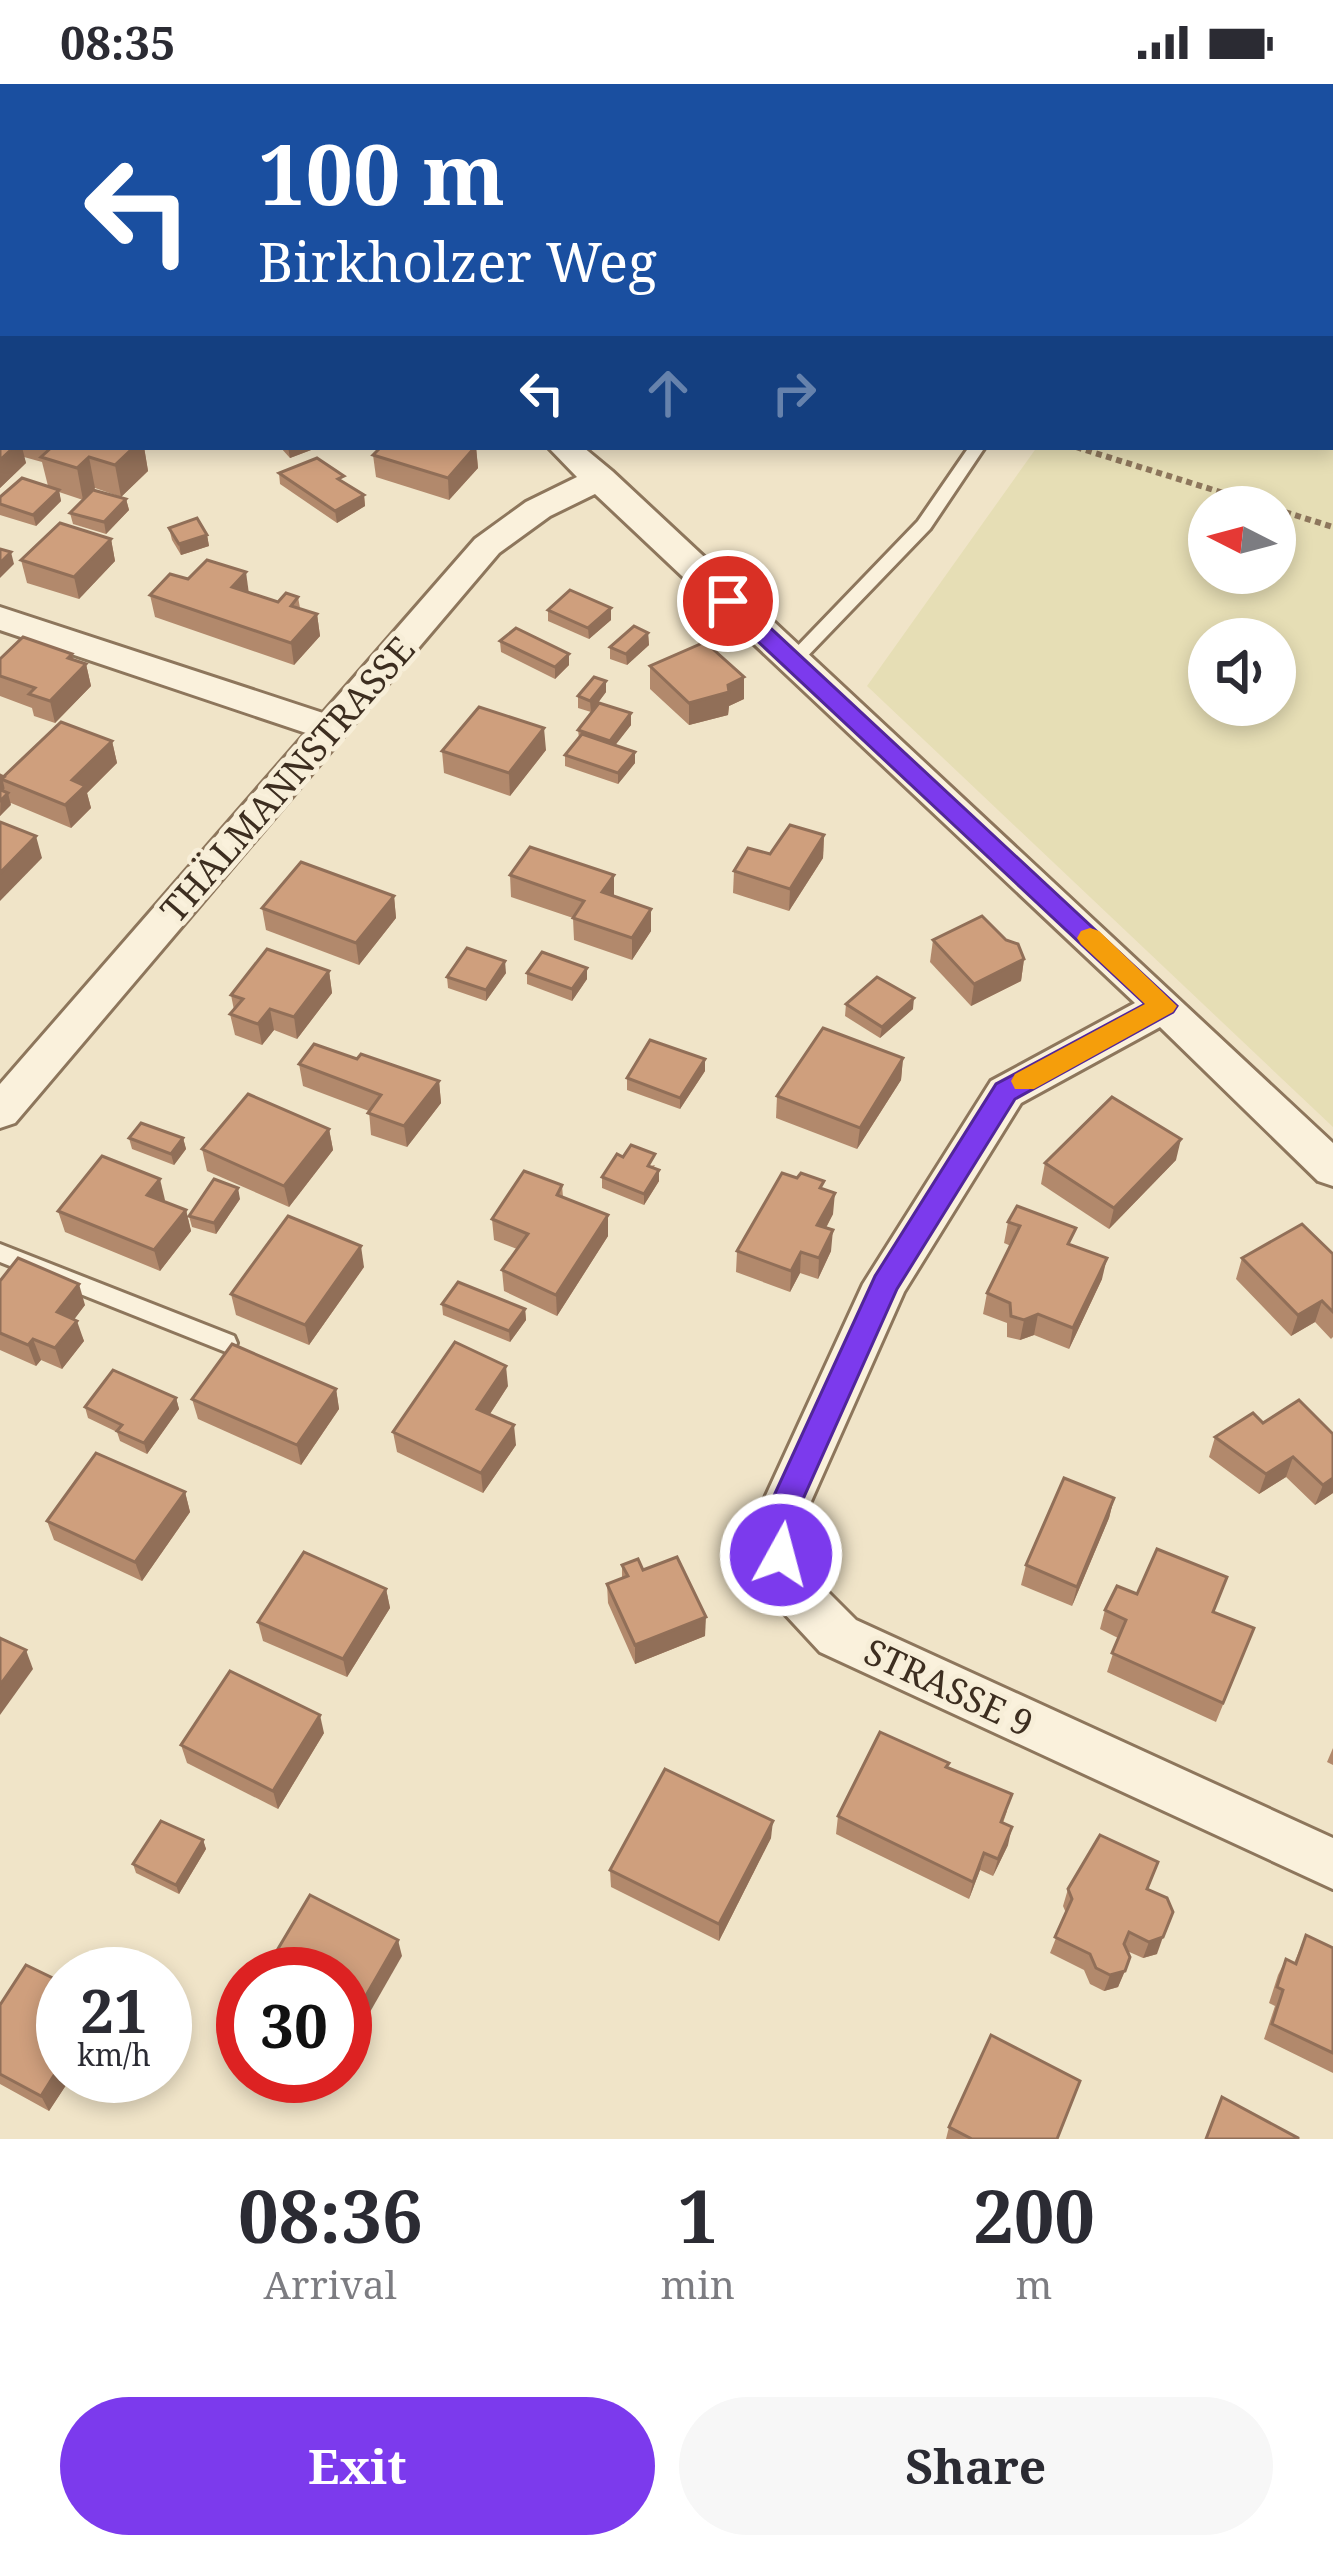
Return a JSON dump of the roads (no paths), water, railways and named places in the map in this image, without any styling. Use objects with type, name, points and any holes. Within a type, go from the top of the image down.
[{"type":"street","points":[[567,450],[1333,1169]]},
{"type":"street","name":"THÄLMANNSTRASSE","points":[[0,1112],[487,546],[538,509],[600,478]]},
{"type":"street","points":[[5,626],[330,728]]},
{"type":"street","name":"STRASSE 9","points":[[1164,1006],[1006,1091],[885,1284],[776,1526],[787,1583],[838,1636],[1333,1864]]},
{"type":"lane","points":[[791,662],[924,525],[966,452]]},
{"type":"lane","points":[[0,1253],[226,1343]]}]
